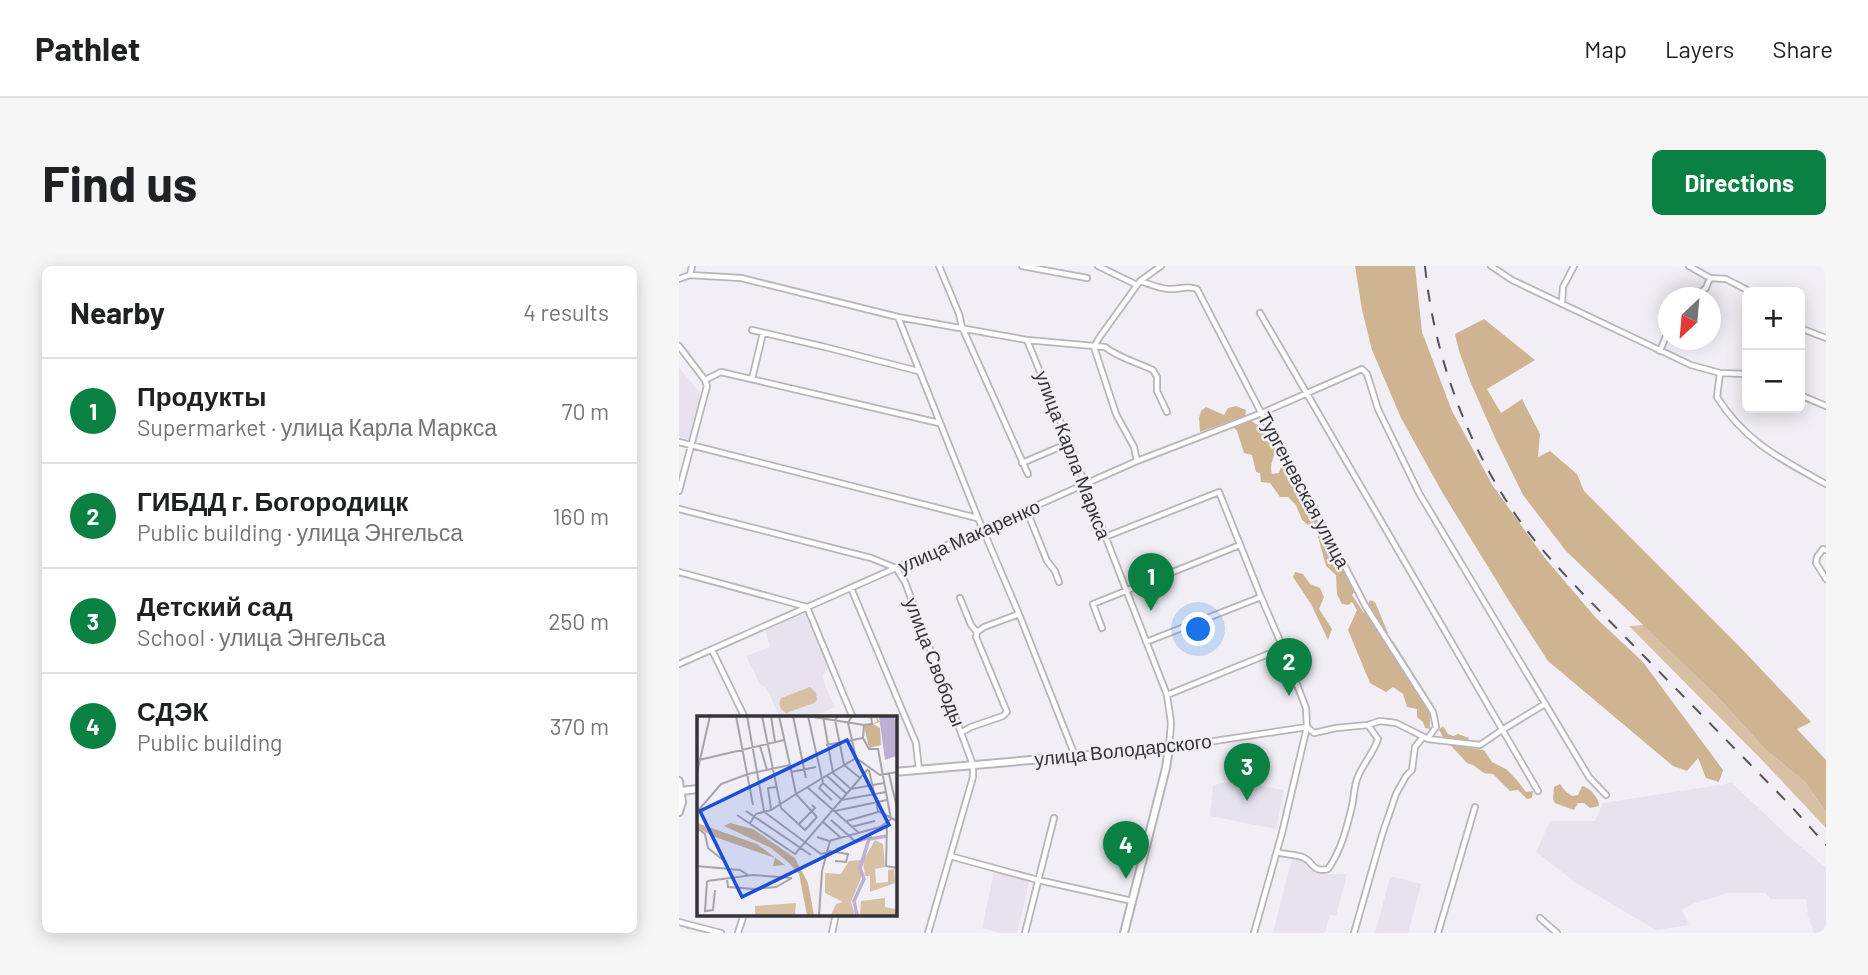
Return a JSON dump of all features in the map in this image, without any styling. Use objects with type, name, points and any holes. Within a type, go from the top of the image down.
[{"type":"main road","name":"улица Володарского","points":[[896,772],[1169,748]]},
{"type":"main road","name":"улица Карла Маркса","points":[[1124,933],[1169,748]]},
{"type":"main road","points":[[679,781],[682,802],[679,812]]},
{"type":"street","points":[[690,275],[692,266]]},
{"type":"street","points":[[939,266],[962,327],[1028,474]]},
{"type":"street","points":[[1022,266],[1087,278]]},
{"type":"street","points":[[1098,266],[1138,283]]},
{"type":"street","points":[[1137,461],[1116,414],[1094,347],[1138,283],[1161,266]]},
{"type":"street","points":[[1491,266],[1512,280],[1562,305],[1691,365],[1720,373],[1742,374]]},
{"type":"street","points":[[1562,305],[1563,287],[1574,266]]},
{"type":"street","points":[[1689,266],[1710,278],[1726,279],[1742,287]]},
{"type":"street","points":[[679,279],[690,275],[741,278],[898,317],[1027,340],[1105,347],[1126,360],[1153,370],[1157,377],[1157,391],[1167,412]]},
{"type":"street","points":[[1706,287],[1710,278]]},
{"type":"street","name":"Тургеневская улица","points":[[1138,283],[1172,290],[1188,286],[1197,289],[1294,476],[1325,528],[1366,607],[1433,712],[1436,727],[1415,747],[1414,766],[1396,794],[1355,933]]},
{"type":"street","points":[[1260,313],[1538,791]]},
{"type":"street","points":[[898,317],[1075,756]]},
{"type":"street","points":[[752,330],[918,371]]},
{"type":"street","points":[[1805,330],[1826,338]]},
{"type":"street","points":[[752,379],[763,333]]},
{"type":"street","name":"улица Карла Маркса","points":[[1027,340],[1167,695],[1171,723],[1169,748]]},
{"type":"street","points":[[679,346],[705,380],[706,386],[679,491]]},
{"type":"street","name":"улица Макаренко","points":[[679,664],[1137,461],[1262,413],[1362,369],[1367,374],[1378,409],[1419,493],[1545,704]]},
{"type":"street","points":[[705,380],[721,372],[939,423]]},
{"type":"street","points":[[1720,373],[1717,397],[1728,415],[1753,439],[1826,484]]},
{"type":"street","points":[[1805,397],[1826,406]]},
{"type":"street","points":[[679,442],[978,518]]},
{"type":"street","points":[[1023,463],[1069,443]]},
{"type":"street","points":[[1105,537],[1219,492],[1306,708],[1307,727],[1254,933]]},
{"type":"street","points":[[679,509],[871,558],[896,568]]},
{"type":"street","points":[[1027,510],[1047,561],[1059,582]]},
{"type":"street","points":[[1102,628],[1093,604],[1240,545]]},
{"type":"street","points":[[1826,550],[1823,549],[1817,557],[1816,564],[1826,579]]},
{"type":"street","name":"улица Свободы","points":[[896,568],[905,582],[973,765],[973,776],[928,933]]},
{"type":"street","points":[[679,572],[807,607],[852,716]]},
{"type":"street","points":[[851,588],[916,743],[919,770]]},
{"type":"street","points":[[1146,642],[1261,597]]},
{"type":"street","points":[[960,598],[971,625],[977,632],[1007,712],[962,732]]},
{"type":"street","points":[[977,632],[1019,614]]},
{"type":"street","points":[[1167,695],[1283,648]]},
{"type":"street","points":[[712,650],[744,716]]},
{"type":"street","points":[[1545,704],[1589,777],[1606,795]]},
{"type":"street","name":"улица Володарского","points":[[1169,748],[1307,727],[1314,733],[1380,721],[1396,723],[1425,738],[1480,745],[1545,704]]},
{"type":"street","points":[[1277,852],[1305,858],[1319,870],[1328,869],[1341,844],[1358,776],[1378,739],[1368,725]]},
{"type":"street","points":[[1439,933],[1475,807]]},
{"type":"street","points":[[1025,933],[1054,818]]},
{"type":"street","points":[[950,856],[1038,880],[1132,901]]},
{"type":"street","points":[[739,933],[743,916]]},
{"type":"street","points":[[1540,918],[1557,933]]},
{"type":"street","points":[[679,922],[721,933]]},
{"type":"shaded area","points":[[1355,266],[1415,266],[1422,332],[1452,411],[1493,486],[1544,557],[1596,618],[1643,662],[1723,770],[1719,782],[1706,778],[1698,758],[1687,771],[1673,766],[1548,661],[1442,492],[1401,418],[1372,350]]},
{"type":"shaded area","points":[[1484,319],[1535,360],[1487,389],[1501,413],[1522,399],[1540,434],[1538,457],[1550,451],[1577,474],[1584,491],[1811,722],[1797,729],[1826,760],[1826,812],[1805,782],[1765,749],[1715,694],[1566,551],[1523,495],[1470,381],[1455,334]]},
{"type":"shaded area","points":[[679,368],[699,391],[700,401],[690,440],[679,437]]},
{"type":"shaded area","points":[[1236,406],[1246,410],[1245,417],[1265,431],[1272,440],[1275,451],[1271,465],[1272,474],[1279,473],[1286,454],[1297,473],[1289,481],[1319,507],[1337,564],[1340,570],[1348,564],[1358,587],[1352,595],[1364,613],[1370,600],[1375,602],[1388,633],[1383,638],[1393,641],[1427,695],[1429,702],[1425,704],[1430,715],[1430,729],[1425,728],[1417,717],[1417,709],[1407,707],[1403,694],[1393,687],[1386,692],[1370,683],[1348,630],[1357,610],[1352,602],[1348,605],[1342,604],[1337,594],[1336,575],[1326,566],[1314,522],[1308,525],[1288,497],[1280,497],[1270,483],[1261,482],[1252,455],[1244,453],[1237,431],[1228,422],[1200,432],[1199,418],[1206,407],[1224,415],[1228,408]]},
{"type":"shaded area","points":[[1295,572],[1303,574],[1310,584],[1320,588],[1324,597],[1319,609],[1332,629],[1328,640],[1311,604],[1293,577]]},
{"type":"shaded area","points":[[805,611],[828,668],[823,676],[835,707],[819,716],[780,716],[746,656],[770,647],[765,628]]},
{"type":"shaded area","points":[[1644,625],[1715,694],[1765,749],[1805,782],[1826,812],[1826,828],[1629,626]]},
{"type":"shaded area","points":[[810,687],[816,693],[817,700],[814,703],[786,713],[781,708],[781,698]]},
{"type":"shaded area","points":[[1443,726],[1448,734],[1469,738],[1465,747],[1484,750],[1492,762],[1506,769],[1526,792],[1533,791],[1532,798],[1527,799],[1518,790],[1510,791],[1493,774],[1484,773],[1467,763],[1443,737],[1439,730]]},
{"type":"shaded area","points":[[1229,774],[1260,780],[1261,786],[1284,790],[1276,829],[1210,816],[1213,785],[1227,782]]},
{"type":"shaded area","points":[[1732,783],[1826,868],[1826,933],[1814,933],[1808,917],[1806,899],[1770,899],[1766,893],[1728,893],[1692,904],[1682,910],[1689,925],[1656,930],[1576,883],[1536,852],[1550,821],[1595,821],[1603,803]]},
{"type":"shaded area","points":[[1560,784],[1572,796],[1578,795],[1582,786],[1588,789],[1596,796],[1599,806],[1590,808],[1584,803],[1578,803],[1574,810],[1555,803],[1554,787]]},
{"type":"shaded area","points":[[1292,859],[1302,860],[1309,869],[1318,874],[1347,874],[1336,916],[1330,915],[1325,933],[1273,933]]},
{"type":"shaded area","points":[[994,872],[1030,880],[1017,933],[1001,933],[982,928]]},
{"type":"shaded area","points":[[1390,878],[1421,884],[1408,933],[1375,933]]},
{"type":"railway","points":[[1425,266],[1437,335],[1458,404],[1487,469],[1525,528],[1578,589],[1826,845]]},
{"type":"place","name":"Продукты","points":[[1151,611]]},
{"type":"place","name":"ГИБДД г. Богородицк","points":[[1289,696]]},
{"type":"place","name":"Детский сад","points":[[1247,801]]},
{"type":"place","name":"СДЭК","points":[[1126,879]]}]
